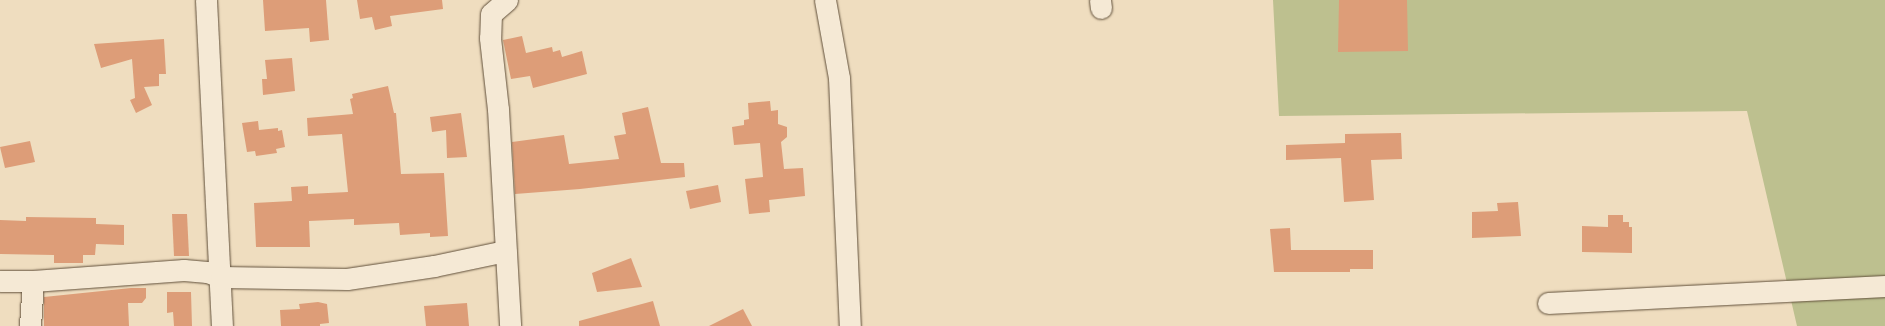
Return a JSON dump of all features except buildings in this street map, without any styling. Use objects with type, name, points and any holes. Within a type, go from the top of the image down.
[{"type":"street","points":[[206,0],[221,277],[222,326]]},
{"type":"street","points":[[507,0],[491,14],[490,38],[498,110],[510,326]]},
{"type":"street","points":[[825,0],[839,78],[850,326]]},
{"type":"street","points":[[0,280],[33,281],[184,270],[207,272],[221,277],[347,279],[434,266],[505,252]]},
{"type":"street","points":[[30,326],[33,281]]},
{"type":"street","points":[[1548,303],[1885,286]]},
{"type":"green space","points":[[1273,0],[1885,0],[1885,326],[1797,326],[1747,111],[1279,116]]}]
